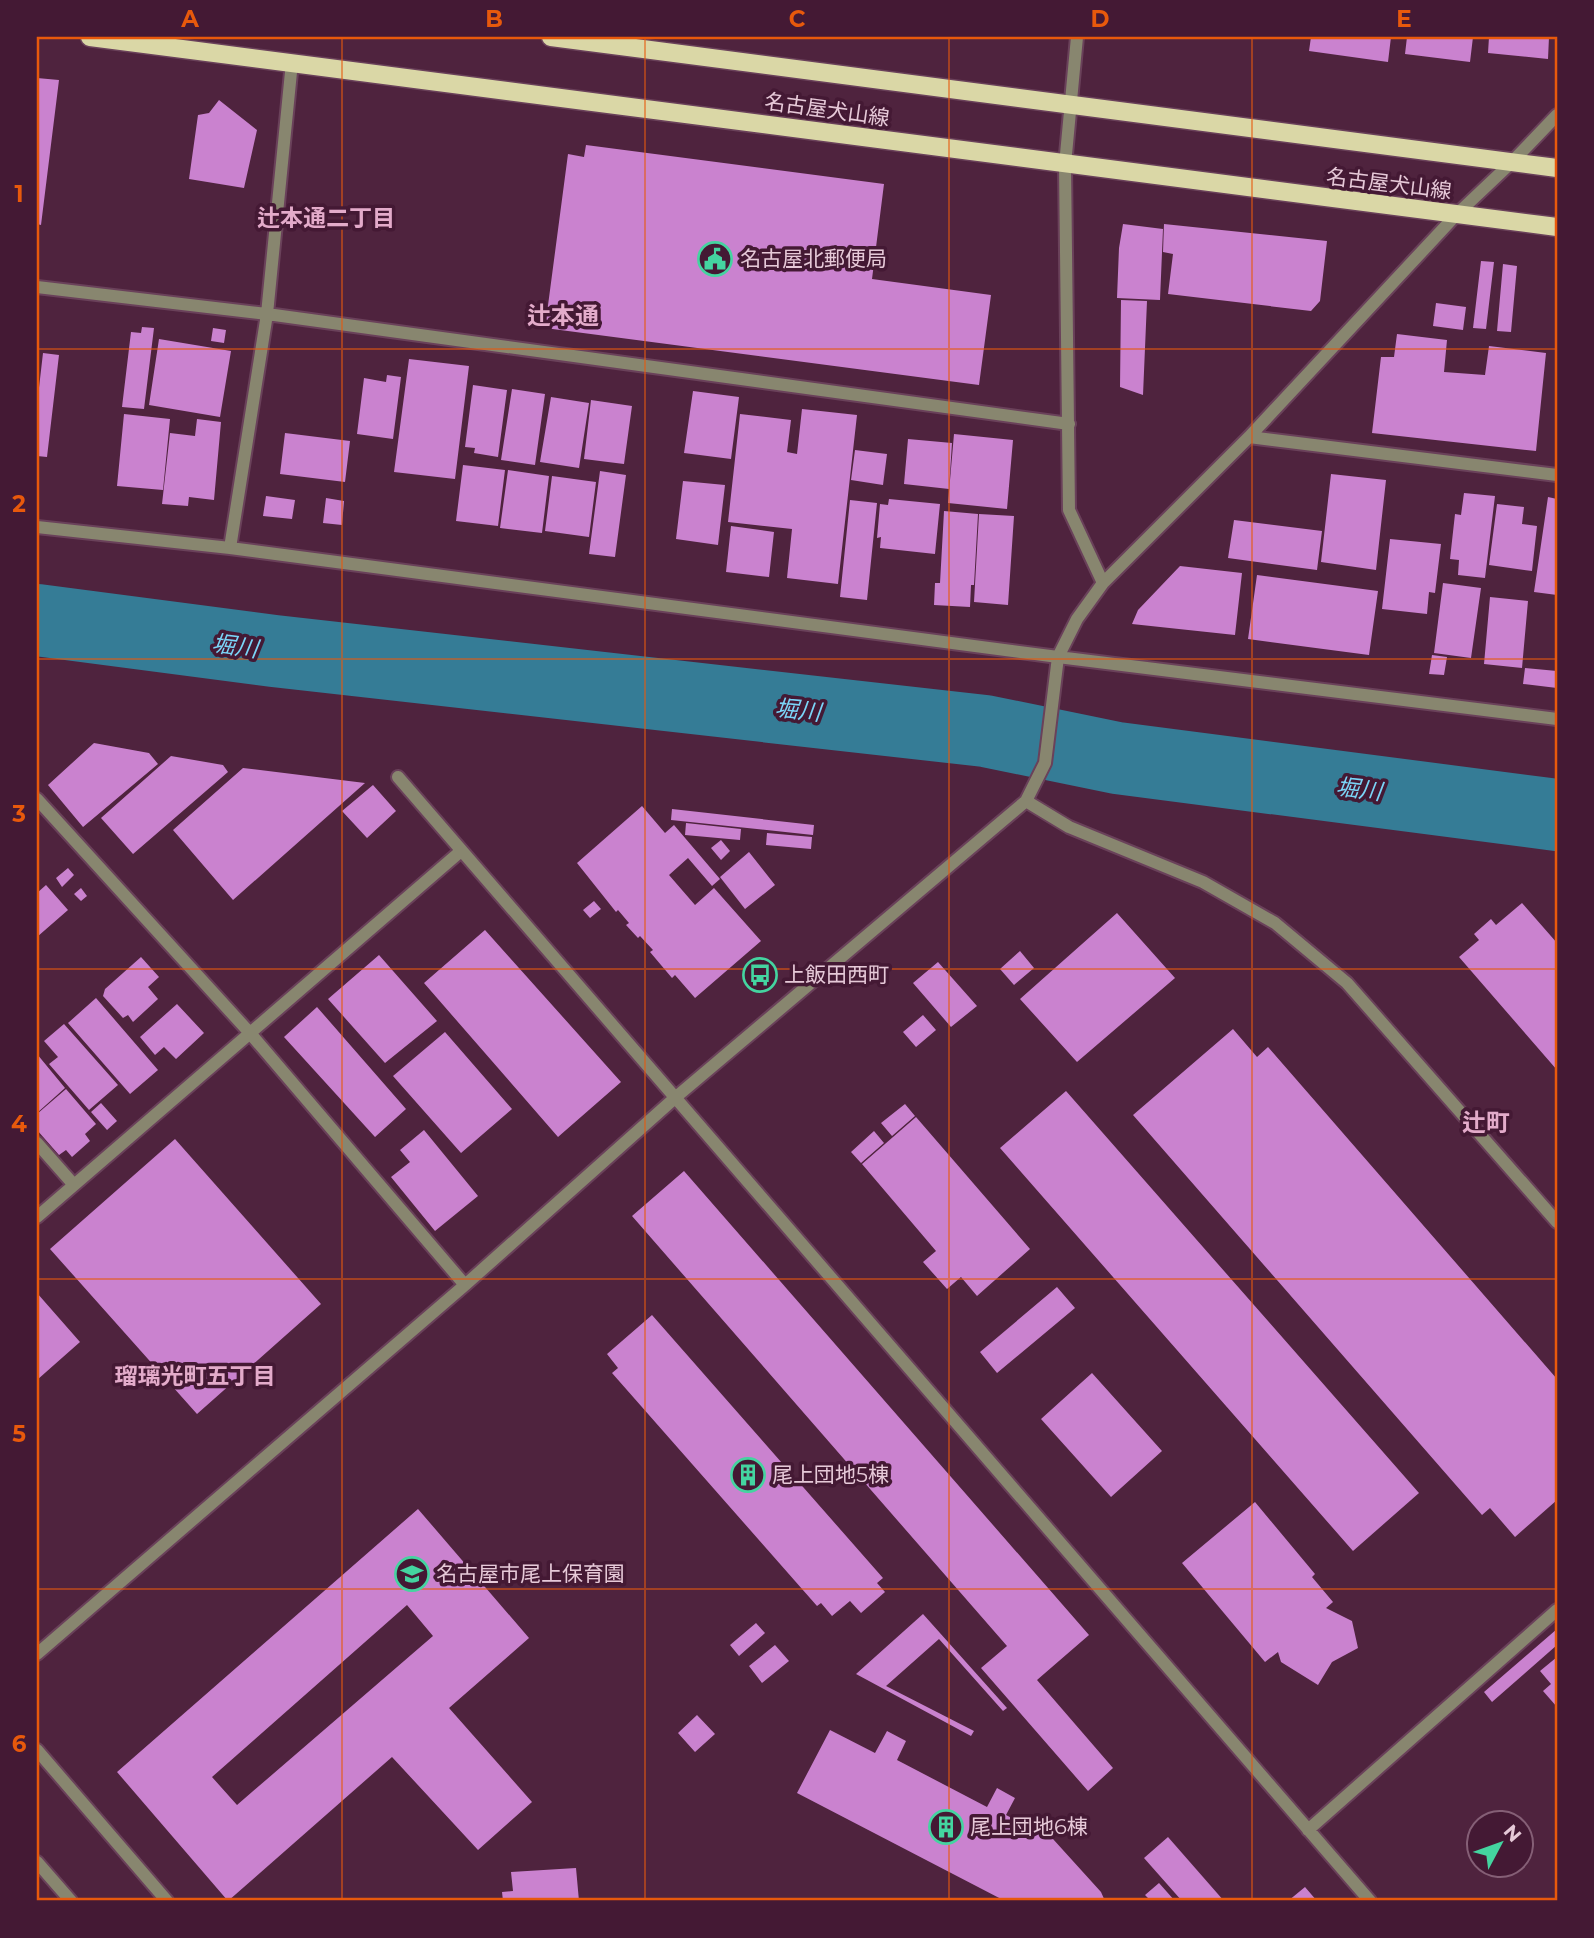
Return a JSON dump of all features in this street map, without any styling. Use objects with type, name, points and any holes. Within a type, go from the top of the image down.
[{"type":"main road","name":"名古屋犬山線","points":[[90,37],[1557,227]]},
{"type":"main road","name":"名古屋犬山線","points":[[551,37],[1557,168]]},
{"type":"street","points":[[1077,37],[1065,165],[1069,510],[1103,583]]},
{"type":"street","points":[[230,548],[267,314],[292,62]]},
{"type":"street","points":[[37,1654],[465,1284],[676,1097],[1026,801],[1045,763],[1058,657],[1077,619],[1103,583],[1249,437],[1456,215],[1557,115]]},
{"type":"street","points":[[37,287],[267,314],[1069,424]]},
{"type":"street","points":[[1249,437],[1557,475]]},
{"type":"street","points":[[37,527],[230,548],[1058,657],[1557,719]]},
{"type":"street","points":[[398,777],[1370,1901]]},
{"type":"street","points":[[37,799],[249,1032],[465,1284]]},
{"type":"street","points":[[1026,801],[1069,827],[1203,882],[1275,923],[1347,982],[1557,1222]]},
{"type":"street","points":[[37,1217],[461,851]]},
{"type":"street","points":[[37,1143],[74,1185]]},
{"type":"street","points":[[1308,1830],[1557,1610]]},
{"type":"street","points":[[37,1750],[167,1901]]},
{"type":"street","points":[[37,1861],[71,1901]]},
{"type":"building","points":[[1311,37],[1391,37],[1388,62],[1309,51]]},
{"type":"building","points":[[1407,37],[1473,37],[1470,62],[1405,54]]},
{"type":"building","points":[[1489,37],[1549,37],[1548,59],[1488,53]]},
{"type":"building","points":[[37,78],[59,80],[41,225],[37,224]]},
{"type":"building","points":[[219,100],[257,130],[244,188],[189,179],[198,115],[209,113]]},
{"type":"building","points":[[586,145],[884,184],[872,279],[991,295],[979,385],[545,328],[568,154],[584,157]]},
{"type":"building","points":[[1123,224],[1163,229],[1160,300],[1117,298]]},
{"type":"building","points":[[1164,224],[1327,241],[1320,301],[1311,311],[1168,294],[1173,254],[1163,252]]},
{"type":"building","points":[[1481,261],[1494,262],[1486,329],[1473,328]]},
{"type":"building","points":[[1503,264],[1517,266],[1511,332],[1497,331]]},
{"type":"building","points":[[1121,300],[1147,301],[1143,395],[1120,387]]},
{"type":"building","points":[[1436,303],[1466,307],[1463,330],[1433,326]]},
{"type":"building","points":[[142,327],[154,328],[144,409],[122,407],[131,332],[141,333]]},
{"type":"building","points":[[213,328],[226,330],[224,343],[211,341]]},
{"type":"building","points":[[1397,334],[1447,340],[1444,372],[1485,375],[1489,346],[1546,353],[1536,451],[1372,433],[1381,357],[1394,357]]},
{"type":"building","points":[[159,339],[231,351],[220,417],[149,405]]},
{"type":"building","points":[[43,353],[59,355],[47,457],[37,456],[37,405]]},
{"type":"building","points":[[409,359],[469,366],[455,479],[394,472]]},
{"type":"building","points":[[387,375],[401,377],[393,439],[357,434],[364,378],[386,382]]},
{"type":"building","points":[[473,385],[507,390],[498,457],[474,453],[475,448],[465,447]]},
{"type":"building","points":[[512,389],[545,394],[535,465],[501,460]]},
{"type":"building","points":[[693,391],[739,397],[731,459],[684,453]]},
{"type":"building","points":[[551,397],[589,403],[579,468],[540,462]]},
{"type":"building","points":[[591,400],[632,406],[624,464],[584,459]]},
{"type":"building","points":[[802,409],[857,415],[838,584],[787,578],[792,529],[728,522],[740,414],[791,420],[787,452],[797,454]]},
{"type":"building","points":[[124,414],[170,419],[163,490],[117,486]]},
{"type":"building","points":[[197,419],[221,422],[214,500],[189,497],[188,506],[162,504],[170,433],[195,436]]},
{"type":"building","points":[[285,433],[350,441],[345,482],[280,474]]},
{"type":"building","points":[[954,434],[1013,440],[1007,509],[948,503]]},
{"type":"building","points":[[908,439],[952,443],[949,489],[904,484]]},
{"type":"building","points":[[855,450],[887,454],[883,485],[851,480]]},
{"type":"building","points":[[463,465],[505,470],[498,526],[456,521]]},
{"type":"building","points":[[508,470],[549,476],[542,533],[500,528]]},
{"type":"building","points":[[600,471],[626,475],[615,557],[589,554]]},
{"type":"building","points":[[1331,474],[1386,480],[1376,570],[1321,562]]},
{"type":"building","points":[[552,476],[596,482],[589,537],[545,531]]},
{"type":"building","points":[[683,481],[725,485],[718,545],[676,539]]},
{"type":"building","points":[[1464,493],[1495,496],[1485,578],[1458,575],[1459,560],[1450,559],[1455,514],[1461,515]]},
{"type":"building","points":[[266,496],[295,500],[292,519],[263,516]]},
{"type":"building","points":[[1548,497],[1557,499],[1557,595],[1534,592]]},
{"type":"building","points":[[326,498],[344,501],[342,525],[323,523]]},
{"type":"building","points":[[889,499],[940,504],[935,554],[880,548],[881,537],[877,538],[880,504],[888,505]]},
{"type":"building","points":[[850,500],[877,503],[867,600],[840,597]]},
{"type":"building","points":[[1497,504],[1524,507],[1522,524],[1537,526],[1532,571],[1489,565]]},
{"type":"building","points":[[944,511],[978,514],[970,607],[934,605],[935,583],[940,583]]},
{"type":"building","points":[[979,514],[1014,516],[1008,605],[974,602]]},
{"type":"building","points":[[1234,520],[1322,531],[1317,570],[1228,558]]},
{"type":"building","points":[[731,526],[774,532],[769,577],[726,572]]},
{"type":"building","points":[[1390,539],[1441,544],[1435,593],[1429,592],[1427,614],[1382,609]]},
{"type":"building","points":[[1180,566],[1242,573],[1235,635],[1132,624],[1138,610]]},
{"type":"building","points":[[1257,575],[1378,591],[1369,655],[1248,639]]},
{"type":"building","points":[[1443,583],[1481,588],[1471,658],[1434,653]]},
{"type":"building","points":[[1490,597],[1528,601],[1522,668],[1484,664]]},
{"type":"building","points":[[1432,655],[1447,657],[1444,675],[1429,674]]},
{"type":"building","points":[[1525,668],[1557,671],[1557,688],[1523,684]]},
{"type":"building","points":[[94,743],[149,753],[158,764],[83,827],[48,785]]},
{"type":"building","points":[[171,756],[223,765],[228,772],[133,854],[101,818]]},
{"type":"building","points":[[243,768],[365,783],[233,900],[173,830]]},
{"type":"building","points":[[373,785],[396,811],[367,838],[342,811]]},
{"type":"building","points":[[642,806],[665,833],[674,825],[720,879],[712,886],[688,858],[669,875],[695,905],[714,888],[761,941],[695,998],[675,975],[672,978],[650,952],[653,950],[626,925],[629,923],[618,910],[616,912],[577,863]]},
{"type":"building","points":[[672,809],[814,825],[813,835],[671,820]]},
{"type":"building","points":[[686,823],[741,829],[740,840],[685,835]]},
{"type":"building","points":[[767,833],[812,837],[811,849],[766,845]]},
{"type":"building","points":[[721,840],[730,851],[721,860],[711,848]]},
{"type":"building","points":[[749,852],[775,885],[745,909],[720,877]]},
{"type":"building","points":[[68,868],[74,875],[62,887],[56,878]]},
{"type":"building","points":[[46,885],[68,910],[37,937],[37,893]]},
{"type":"building","points":[[81,888],[87,896],[81,901],[74,894]]},
{"type":"building","points":[[594,901],[601,909],[590,918],[583,910]]},
{"type":"building","points":[[1522,903],[1557,943],[1557,1070],[1459,957],[1479,940],[1474,934],[1491,919],[1496,925]]},
{"type":"building","points":[[1117,913],[1175,978],[1077,1062],[1020,999]]},
{"type":"building","points":[[485,930],[621,1082],[558,1137],[424,983]]},
{"type":"building","points":[[1020,951],[1034,968],[1014,985],[1000,969]]},
{"type":"building","points":[[379,955],[437,1021],[385,1063],[328,999]]},
{"type":"building","points":[[141,957],[159,977],[148,987],[158,999],[133,1022],[128,1015],[123,1018],[103,996],[105,989]]},
{"type":"building","points":[[938,962],[977,1006],[951,1027],[913,983]]},
{"type":"building","points":[[96,998],[158,1070],[130,1094],[68,1023]]},
{"type":"building","points":[[177,1004],[204,1033],[176,1059],[164,1047],[155,1055],[140,1037]]},
{"type":"building","points":[[317,1007],[406,1109],[375,1137],[284,1037]]},
{"type":"building","points":[[923,1015],[936,1030],[916,1047],[903,1032]]},
{"type":"building","points":[[64,1024],[118,1085],[89,1110],[49,1064],[58,1057],[44,1041]]},
{"type":"building","points":[[1233,1029],[1257,1057],[1268,1047],[1557,1379],[1557,1500],[1515,1537],[1490,1508],[1482,1515],[1133,1115]]},
{"type":"building","points":[[445,1032],[512,1109],[461,1153],[393,1076]]},
{"type":"building","points":[[37,1054],[65,1088],[37,1113]]},
{"type":"building","points":[[66,1089],[96,1124],[85,1134],[90,1141],[72,1157],[66,1150],[59,1155],[37,1130],[37,1114]]},
{"type":"building","points":[[1066,1091],[1419,1493],[1353,1551],[1000,1148]]},
{"type":"building","points":[[101,1103],[117,1121],[107,1130],[91,1112]]},
{"type":"building","points":[[905,1104],[915,1116],[892,1136],[881,1123]]},
{"type":"building","points":[[916,1117],[1030,1249],[977,1296],[961,1277],[947,1289],[923,1262],[936,1251],[862,1164]]},
{"type":"building","points":[[424,1130],[478,1196],[435,1231],[391,1177],[410,1162],[400,1150]]},
{"type":"building","points":[[874,1131],[884,1143],[861,1163],[851,1152]]},
{"type":"building","points":[[175,1139],[321,1304],[197,1414],[50,1249]]},
{"type":"building","points":[[684,1171],[1089,1635],[1037,1680],[1113,1768],[1088,1791],[981,1668],[1007,1646],[632,1216]]},
{"type":"building","points":[[1057,1287],[1075,1308],[997,1373],[980,1352]]},
{"type":"building","points":[[37,1293],[80,1342],[37,1380]]},
{"type":"building","name":"尾上団地5棟","points":[[652,1315],[883,1578],[877,1583],[885,1592],[861,1613],[850,1601],[832,1616],[821,1603],[817,1606],[612,1373],[618,1368],[607,1354]]},
{"type":"building","points":[[1092,1373],[1162,1451],[1111,1497],[1041,1419]]},
{"type":"building","points":[[1255,1502],[1315,1574],[1312,1577],[1333,1602],[1326,1608],[1352,1621],[1358,1648],[1332,1662],[1318,1685],[1281,1662],[1278,1652],[1265,1662],[1182,1563]]},
{"type":"building","points":[[418,1509],[529,1638],[449,1708],[532,1802],[478,1850],[392,1757],[228,1901],[117,1772]],"holes":[[[407,1605],[433,1636],[237,1805],[212,1777]]]},
{"type":"building","points":[[923,1614],[1007,1708],[1003,1711],[939,1639],[886,1686],[974,1731],[971,1736],[856,1674]]},
{"type":"building","points":[[756,1623],[765,1633],[739,1656],[730,1645]]},
{"type":"building","points":[[1557,1629],[1557,1645],[1492,1702],[1484,1692]]},
{"type":"building","points":[[775,1645],[789,1661],[762,1683],[749,1666]]},
{"type":"building","points":[[1557,1657],[1557,1707],[1543,1691],[1551,1684],[1540,1671]]},
{"type":"building","points":[[697,1715],[715,1734],[695,1752],[678,1733]]},
{"type":"building","name":"尾上団地6棟","points":[[830,1730],[875,1753],[887,1731],[906,1741],[897,1760],[987,1807],[997,1788],[1015,1798],[1006,1815],[1053,1839],[1101,1892],[1105,1901],[1005,1901],[797,1793]]},
{"type":"building","points":[[1168,1837],[1224,1901],[1182,1901],[1144,1858]]},
{"type":"building","points":[[576,1868],[579,1901],[503,1901],[502,1892],[513,1891],[511,1872]]},
{"type":"building","points":[[1159,1883],[1175,1901],[1151,1901],[1145,1895]]},
{"type":"building","points":[[1305,1887],[1317,1901],[1288,1901]]},
{"type":"waterway","name":"堀川","points":[[37,620],[274,651],[985,731],[1117,758],[1557,815]]},
{"type":"place","name":"名古屋北郵便局","points":[[715,259]]},
{"type":"place","name":"上飯田西町","points":[[760,975]]},
{"type":"place","name":"尾上団地5棟","points":[[748,1475]]},
{"type":"place","name":"名古屋市尾上保育園","points":[[412,1574]]},
{"type":"place","name":"尾上団地6棟","points":[[946,1827]]},
{"type":"district","name":"辻本通二丁目","points":[[326,218]]},
{"type":"district","name":"辻本通","points":[[563,316]]},
{"type":"district","name":"辻町","points":[[1486,1123]]},
{"type":"district","name":"瑠璃光町五丁目","points":[[195,1376]]}]
